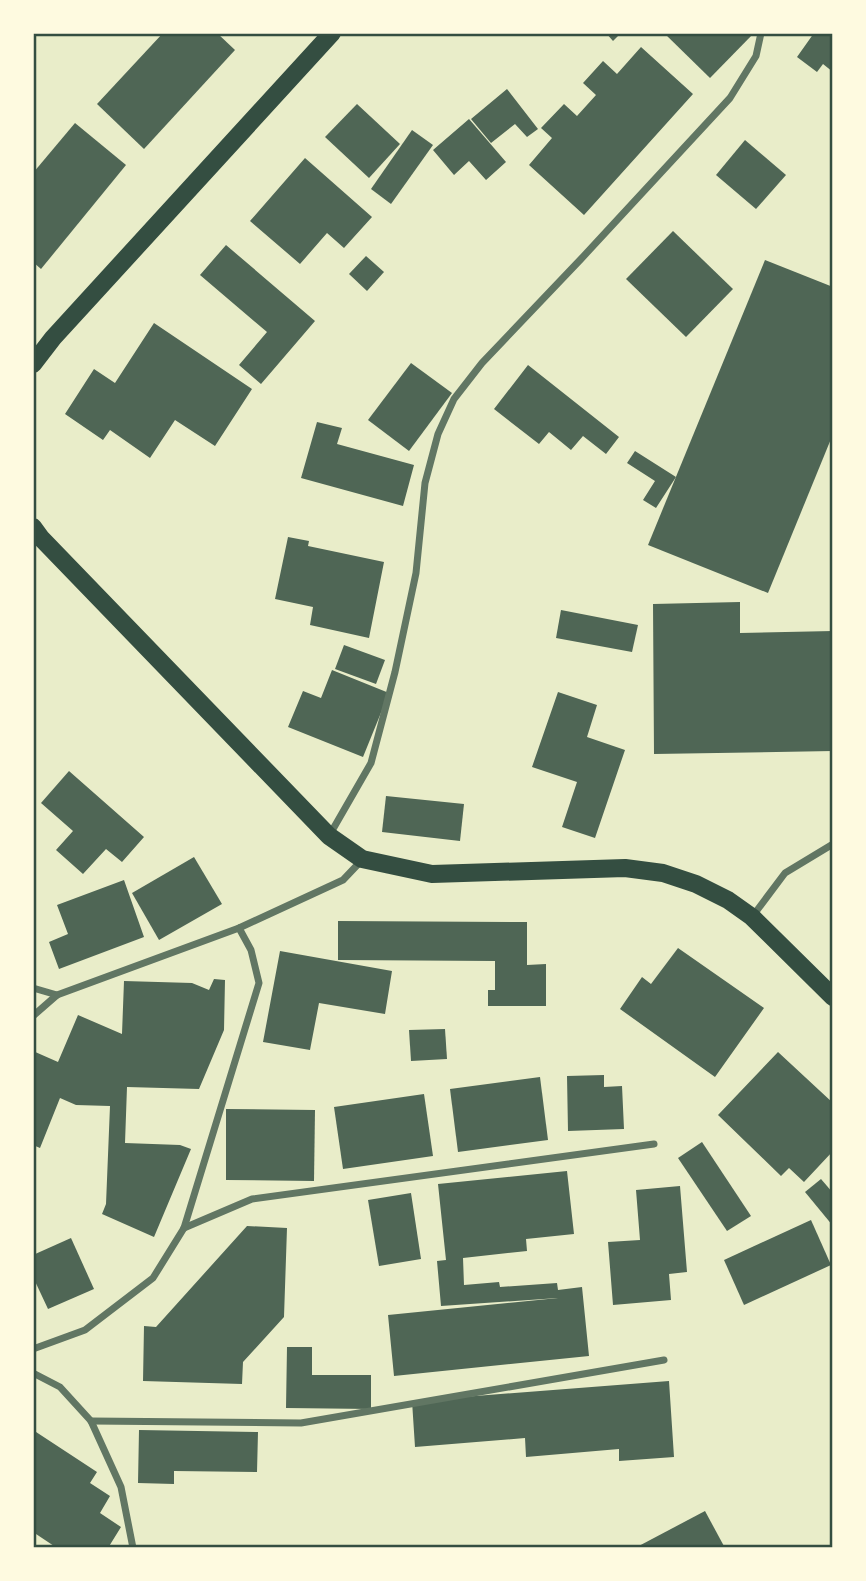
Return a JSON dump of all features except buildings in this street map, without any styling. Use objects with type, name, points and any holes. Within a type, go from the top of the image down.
[{"type":"main road","points":[[33,364],[62,328],[332,33]]},
{"type":"main road","points":[[33,527],[329,836],[362,859],[432,874],[625,868],[663,873],[696,884],[728,900],[752,917],[833,997]]},
{"type":"street","points":[[329,836],[371,763],[396,672],[416,573],[425,483],[438,434],[454,399],[482,363],[730,98],[756,56],[761,33]]},
{"type":"street","points":[[752,917],[785,873],[833,844]]},
{"type":"street","points":[[33,1016],[57,995],[239,928],[343,880],[362,859]]},
{"type":"street","points":[[33,1349],[85,1330],[153,1278],[184,1228],[259,983],[251,950],[239,928]]},
{"type":"street","points":[[33,988],[57,995]]},
{"type":"street","points":[[184,1228],[252,1199],[654,1143]]},
{"type":"street","points":[[91,1421],[301,1423],[664,1360]]},
{"type":"street","points":[[33,1373],[60,1387],[91,1421],[121,1487],[133,1548]]}]
